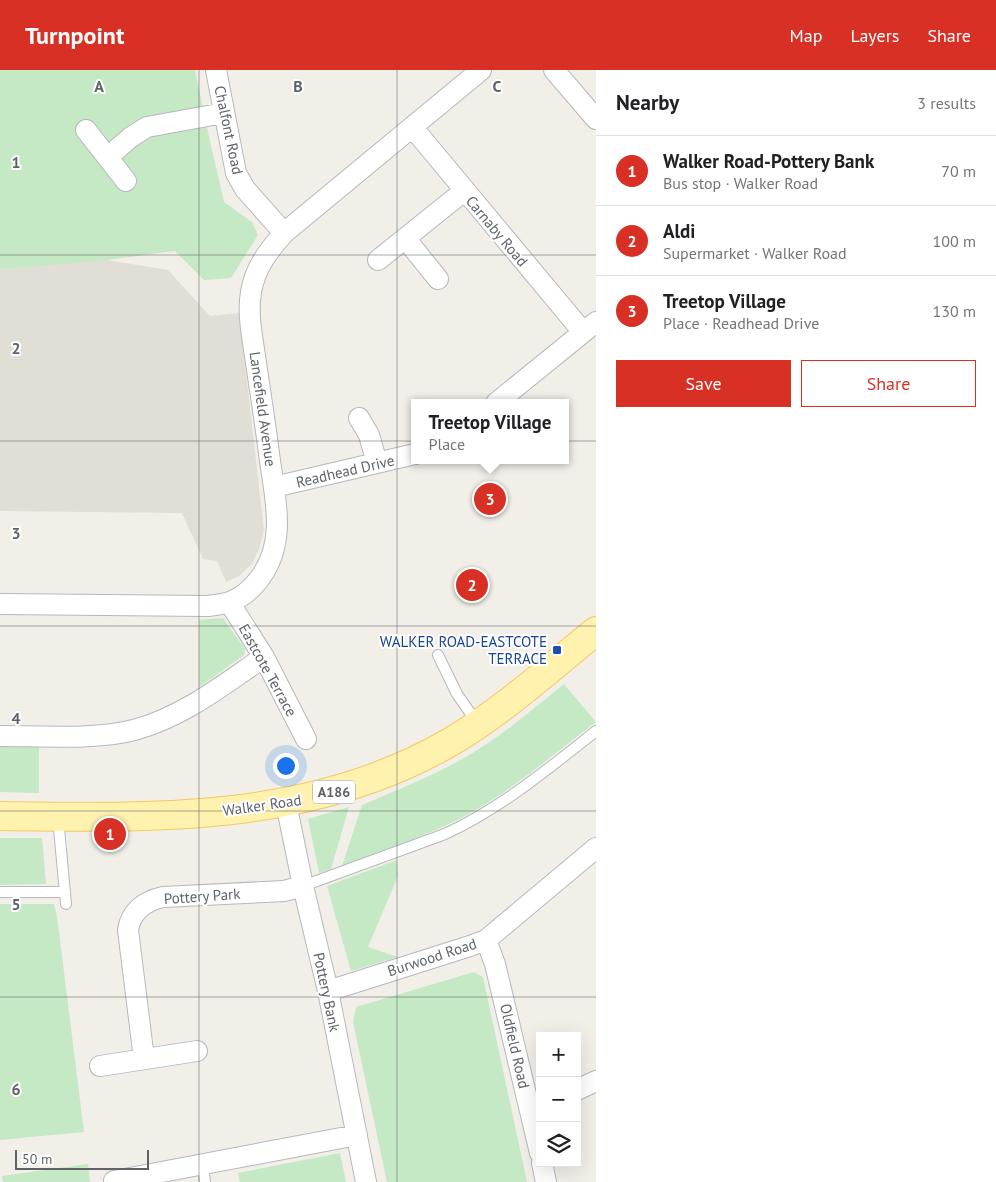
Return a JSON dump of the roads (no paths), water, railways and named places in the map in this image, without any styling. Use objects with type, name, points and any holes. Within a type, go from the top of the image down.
[{"type":"main road","name":"Walker Road","points":[[0,816],[208,812],[286,803],[327,794],[371,780],[451,742],[505,705],[596,631]]},
{"type":"street","name":"Chalfont Road","points":[[216,70],[234,165],[240,182],[284,233]]},
{"type":"street","name":"Lancefield Avenue","points":[[0,604],[208,606],[229,602],[254,586],[266,569],[273,554],[278,525],[249,306],[253,282],[264,257],[284,233],[481,70]]},
{"type":"street","points":[[554,70],[596,120]]},
{"type":"street","points":[[108,157],[130,136],[147,127],[224,113]]},
{"type":"street","name":"Carnaby Road","points":[[413,128],[464,191],[590,327]]},
{"type":"street","points":[[86,130],[126,181]]},
{"type":"street","points":[[378,260],[464,191]]},
{"type":"street","points":[[405,238],[438,278]]},
{"type":"street","points":[[501,399],[590,327]]},
{"type":"street","points":[[360,418],[369,435],[377,463]]},
{"type":"street","name":"Readhead Drive","points":[[274,487],[411,455]]},
{"type":"street","name":"Eastcote Terrace","points":[[229,602],[264,657],[306,739]]},
{"type":"street","points":[[0,736],[119,733],[141,728],[176,714],[207,697],[264,657]]},
{"type":"street","name":"Pottery Bank","points":[[286,803],[303,886],[328,991],[366,1182]]},
{"type":"street","name":"Burwood Road","points":[[328,991],[486,940],[596,848]]},
{"type":"street","name":"Pottery Park","points":[[144,1059],[128,930],[129,922],[138,909],[153,900],[163,897],[284,891],[303,886]]},
{"type":"street","name":"Oldfield Road","points":[[486,940],[495,964],[535,1112]]},
{"type":"street","points":[[100,1066],[197,1051]]},
{"type":"street","points":[[581,1088],[596,1081]]},
{"type":"street","points":[[114,1181],[204,1174],[357,1135]]},
{"type":"street","points":[[543,1167],[546,1182]]},
{"type":"lane","points":[[438,655],[457,694],[478,725]]},
{"type":"lane","points":[[303,886],[445,834],[468,823],[516,793],[596,731]]},
{"type":"lane","points":[[58,816],[66,904]]},
{"type":"lane","points":[[0,892],[64,892]]},
{"type":"place","name":"Treetop Village","points":[[490,499]]},
{"type":"place","name":"Aldi","points":[[472,585]]},
{"type":"place","name":"WALKER ROAD-EASTCOTE TERRACE","points":[[557,650]]},
{"type":"place","name":"Walker Road-Pottery Bank","points":[[110,834]]}]
